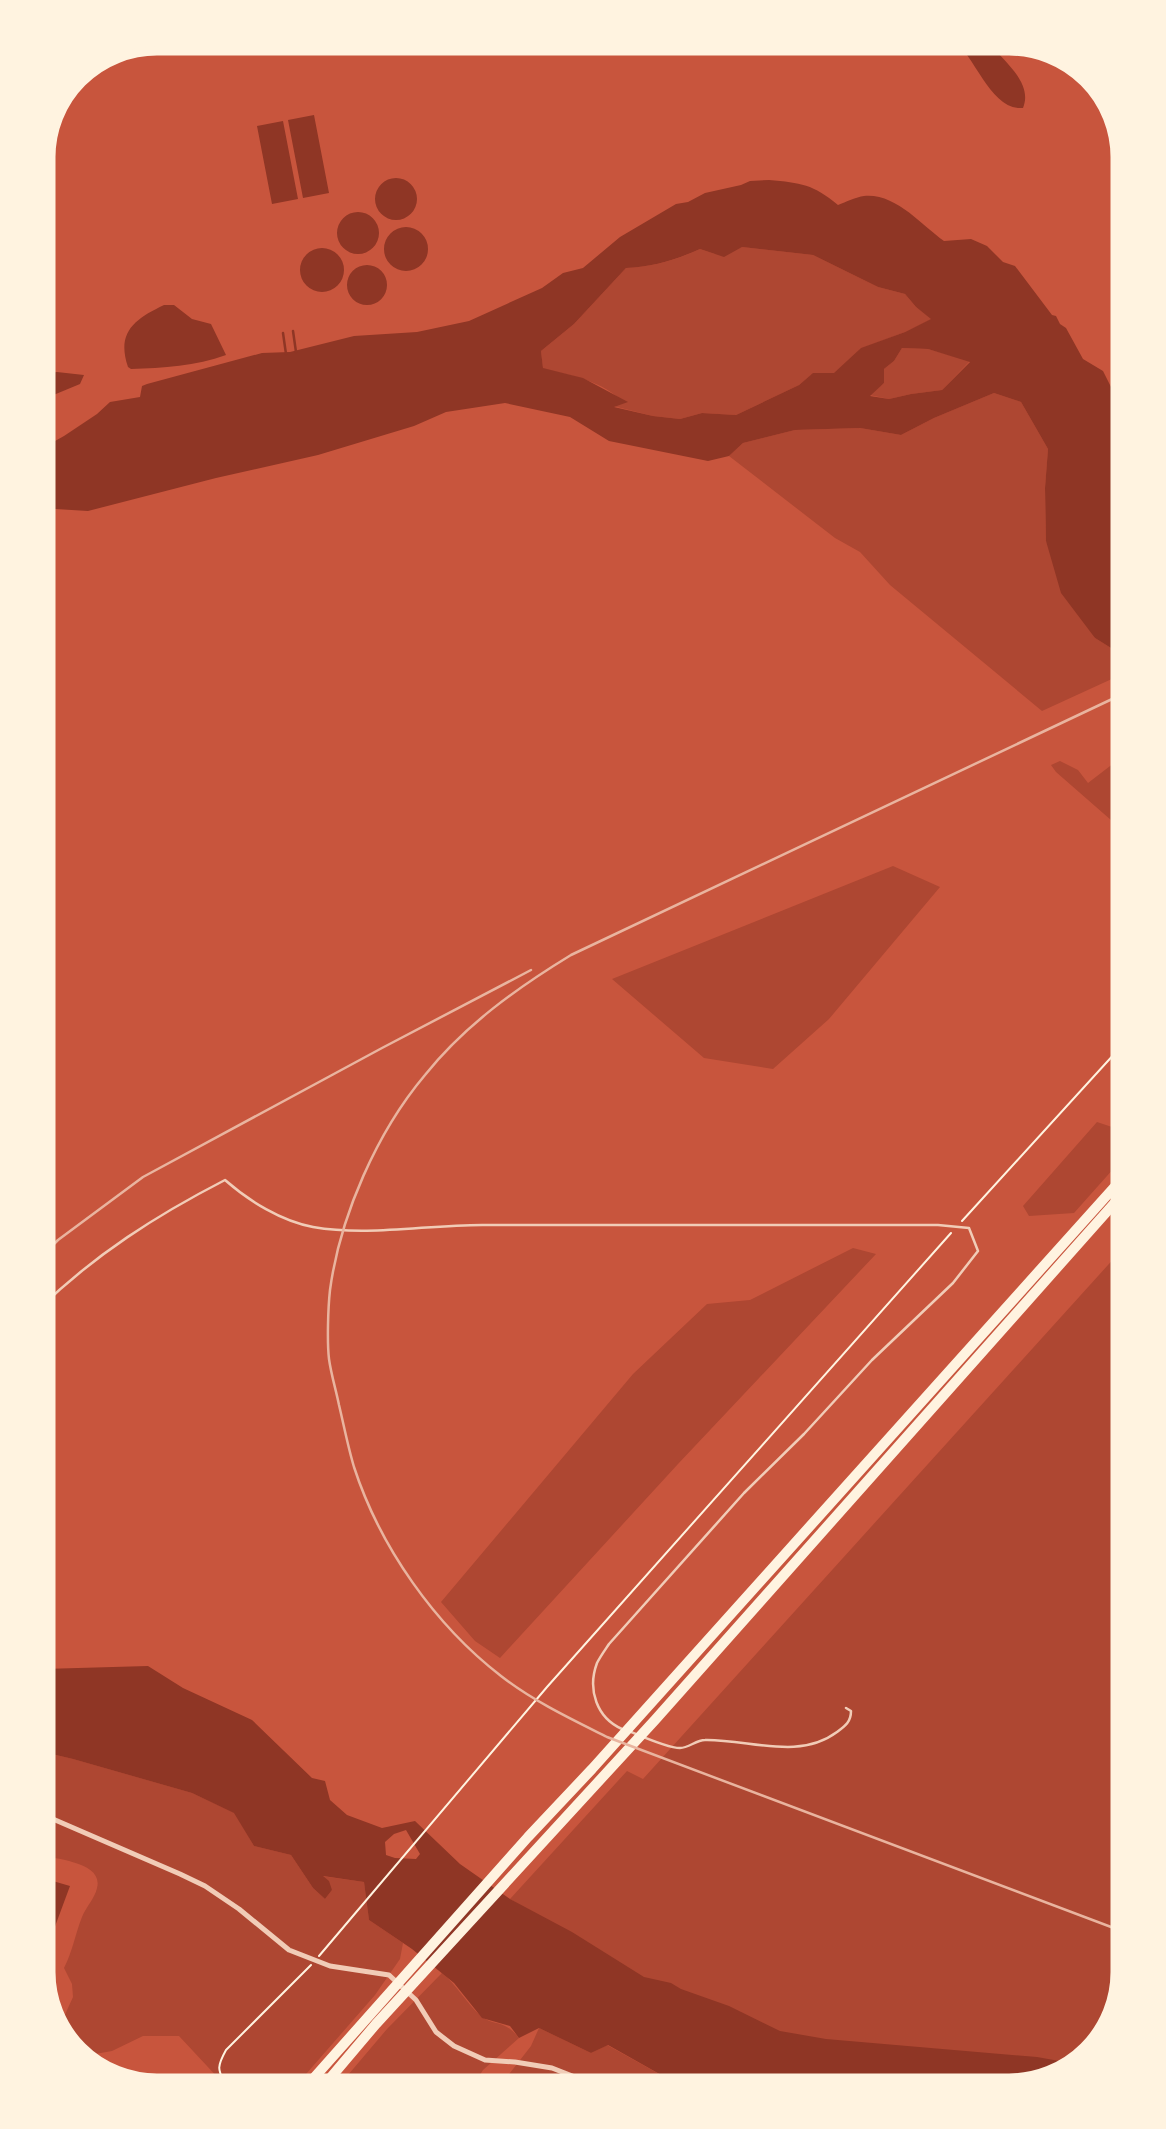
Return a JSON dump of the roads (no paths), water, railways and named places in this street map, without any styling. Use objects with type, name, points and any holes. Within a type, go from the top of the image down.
[{"type":"highway","points":[[314,2078],[1115,1187]]},
{"type":"highway","points":[[332,2078],[376,2024],[655,1720],[1115,1204]]},
{"type":"street","points":[[51,1819],[205,1886],[239,1909],[289,1950],[330,1966],[389,1975],[416,2000],[436,2032],[454,2046],[485,2060],[552,2068],[577,2078]]},
{"type":"lane","points":[[51,1296],[68,1280],[120,1241],[187,1199],[225,1180],[238,1191],[285,1218],[322,1228],[357,1230],[478,1224],[969,1228],[978,1251],[953,1283],[872,1360],[804,1434],[744,1493],[609,1644],[597,1663],[594,1676],[598,1710],[617,1727],[651,1741],[680,1748],[702,1739],[785,1748],[818,1743],[847,1724],[851,1712],[846,1708]]},
{"type":"waterway","points":[[293,331],[296,352]]},
{"type":"waterway","points":[[283,333],[286,354]]},
{"type":"railway","points":[[1115,698],[571,955],[493,1009],[457,1040],[425,1075],[391,1122],[363,1176],[342,1233],[335,1262],[328,1315],[328,1352],[352,1459],[365,1497],[395,1555],[432,1609],[477,1656],[513,1685],[539,1702],[607,1737],[1115,1928]]},
{"type":"railway","points":[[51,1247],[143,1177],[531,970]]}]
